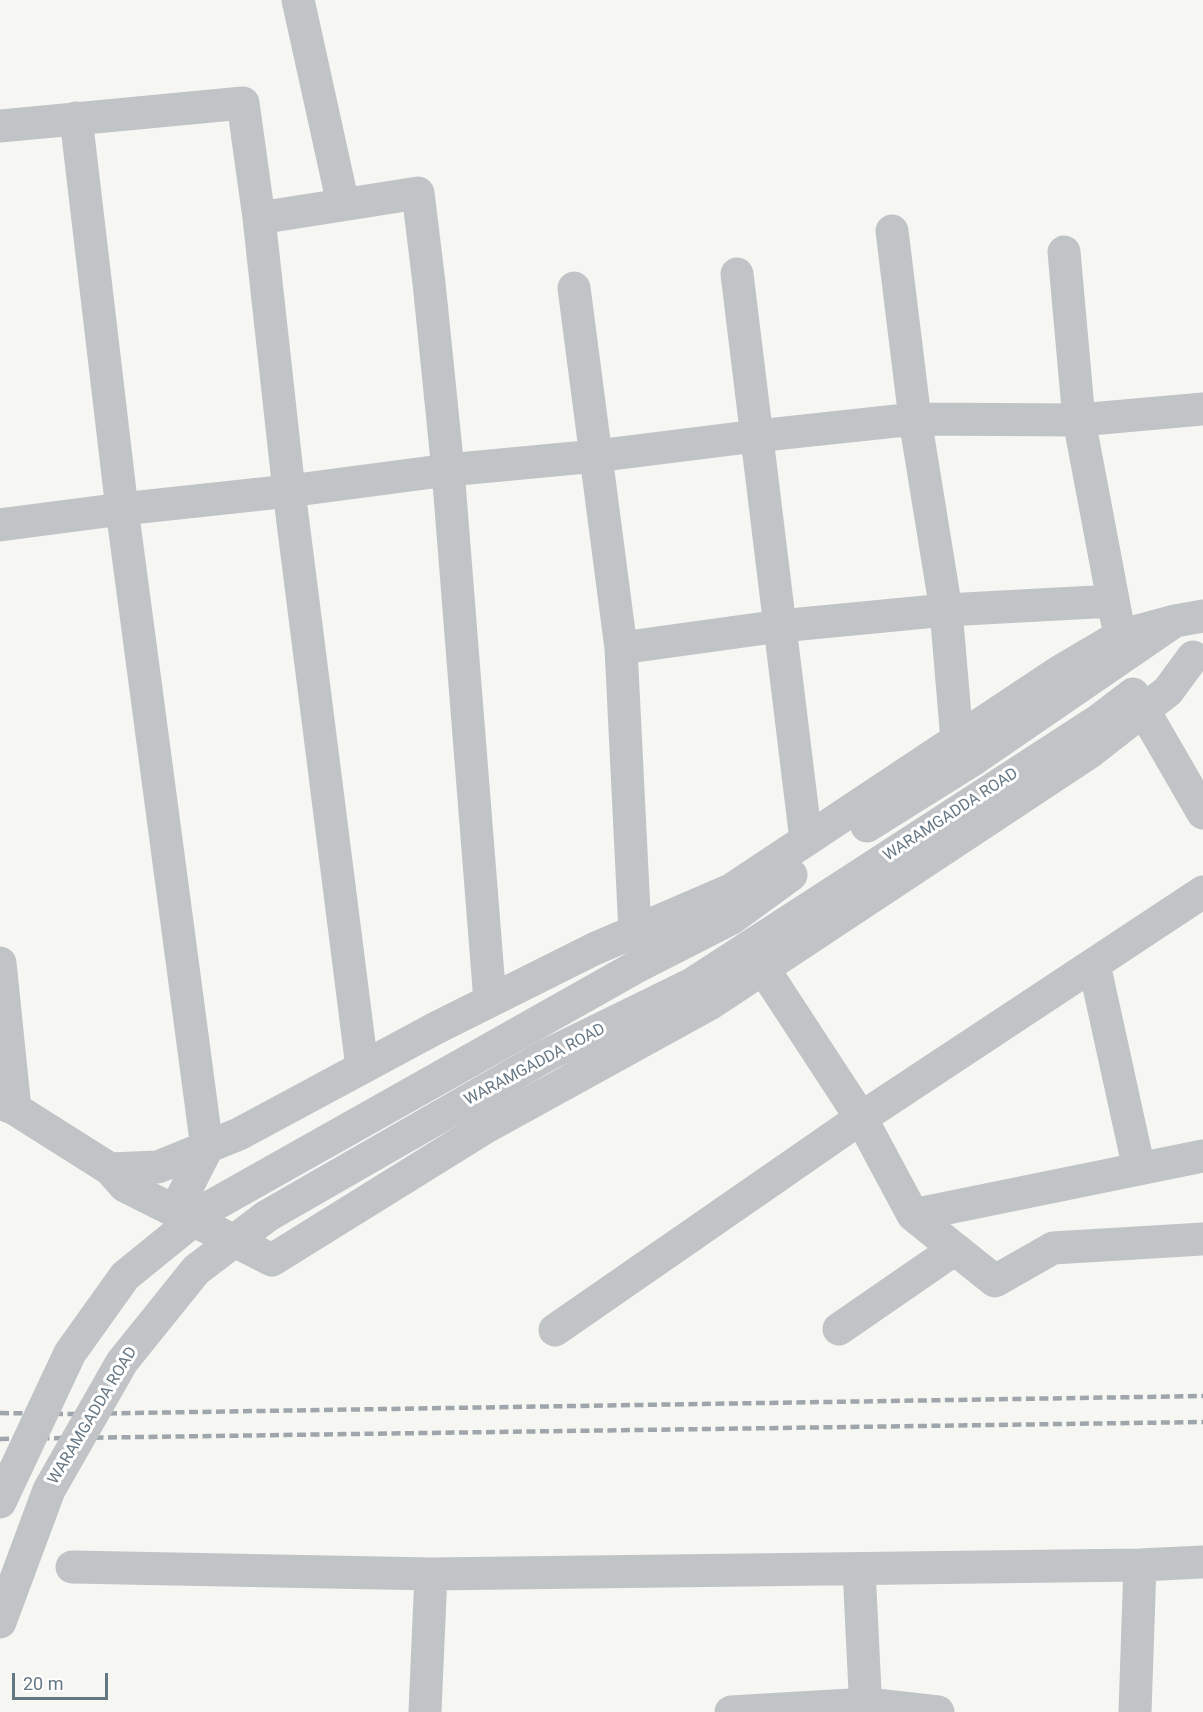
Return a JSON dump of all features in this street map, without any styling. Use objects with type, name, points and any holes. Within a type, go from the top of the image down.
[{"type":"street","points":[[298,0],[343,204]]},
{"type":"street","points":[[0,126],[243,103],[259,218],[289,491],[362,1067]]},
{"type":"street","points":[[76,118],[122,508],[207,1148],[175,1211]]},
{"type":"street","points":[[259,218],[418,192],[448,470],[490,1000]]},
{"type":"street","points":[[892,231],[915,419],[946,610],[957,740]]},
{"type":"street","points":[[1064,252],[1079,420],[1120,636]]},
{"type":"street","points":[[737,274],[806,840]]},
{"type":"street","points":[[574,288],[621,648],[635,932]]},
{"type":"street","points":[[0,525],[122,508],[289,491],[448,470],[596,456],[915,419],[1079,420],[1203,409]]},
{"type":"street","points":[[621,648],[780,626],[946,610],[1113,601]]},
{"type":"street","points":[[110,1169],[158,1167],[239,1134],[490,1000],[594,949],[731,890],[1059,672],[1120,636],[1194,631]]},
{"type":"street","points":[[0,1502],[70,1353],[90,1324],[125,1276],[210,1207],[636,967],[732,918],[806,864],[974,759],[1103,671],[1194,631]]},
{"type":"street","name":"WARAMGADDA ROAD","points":[[0,1622],[49,1490],[122,1362],[196,1270],[277,1210],[547,1055],[692,984],[1099,720],[1139,702],[1194,631]]},
{"type":"street","points":[[0,963],[7,1106],[110,1169],[125,1186],[272,1260],[486,1126],[711,1003],[1090,752],[1139,702],[1203,813]]},
{"type":"street","points":[[555,1330],[861,1118],[1203,892]]},
{"type":"street","points":[[1094,963],[1139,1169]]},
{"type":"street","points":[[763,968],[861,1118],[913,1215],[995,1281],[1053,1248],[1203,1239]]},
{"type":"street","points":[[913,1215],[1203,1156]]},
{"type":"street","points":[[839,1329],[955,1249]]},
{"type":"street","points":[[72,1567],[431,1574],[1140,1565],[1203,1562]]},
{"type":"street","points":[[1135,1712],[1140,1565]]},
{"type":"street","points":[[859,1569],[866,1708]]},
{"type":"street","points":[[425,1712],[431,1574]]},
{"type":"street","points":[[731,1712],[866,1708],[938,1712]]},
{"type":"railway","points":[[0,1413],[71,1414],[1203,1396]]},
{"type":"railway","points":[[0,1439],[1203,1422]]}]
